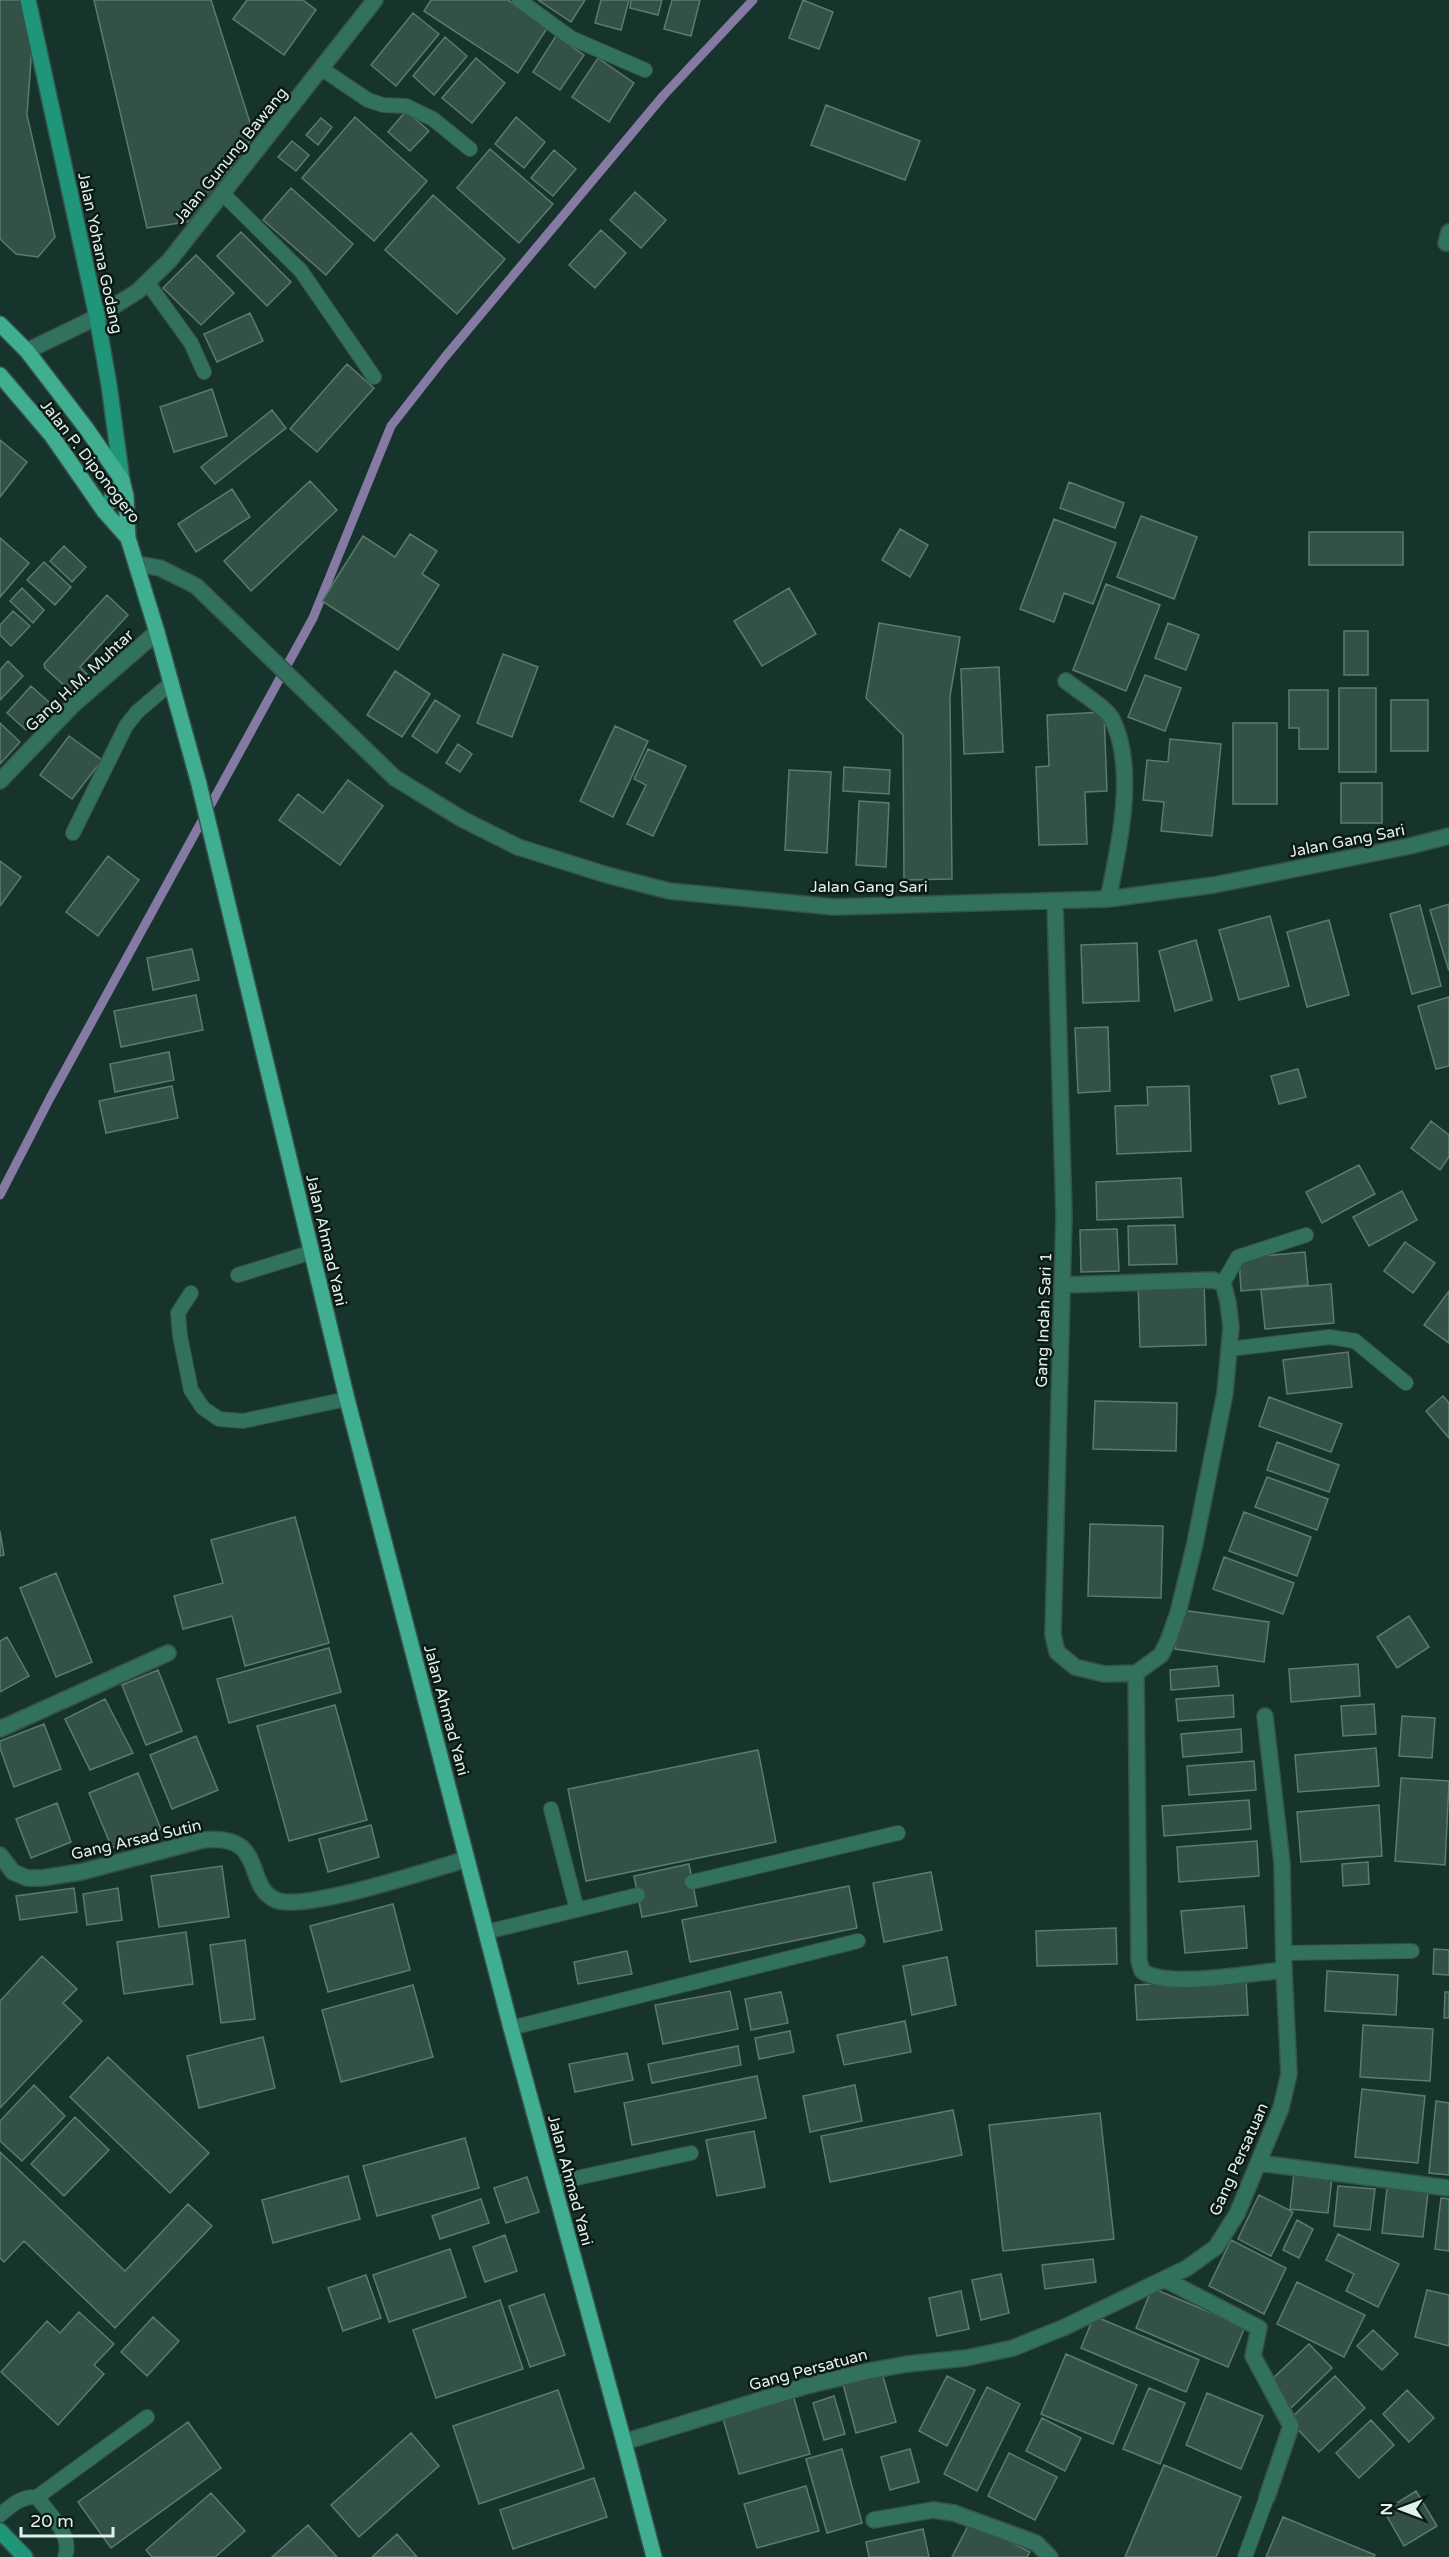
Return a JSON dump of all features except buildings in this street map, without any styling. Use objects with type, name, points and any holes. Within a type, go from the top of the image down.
[{"type":"main road","name":"Jalan Yohana Godang","points":[[28,0],[97,317],[122,480]]},
{"type":"main road","name":"Jalan P. Diponogero","points":[[0,324],[27,351],[86,428],[122,480],[126,496],[128,538]]},
{"type":"main road","name":"Jalan P. Diponogero","points":[[0,375],[52,436],[104,512],[128,538]]},
{"type":"main road","points":[[104,512],[122,480]]},
{"type":"main road","name":"Jalan Ahmad Yani","points":[[128,538],[199,784],[347,1399],[511,2028],[654,2557]]},
{"type":"main road","points":[[0,2531],[24,2557]]},
{"type":"street","name":"Jalan Gunung Bawang","points":[[27,351],[97,317],[138,291],[169,261],[375,0]]},
{"type":"street","name":"Jalan Gang Sari","points":[[137,564],[160,568],[196,586],[395,778],[462,819],[518,847],[607,875],[669,891],[834,907],[1108,899],[1214,885],[1410,846],[1449,836]]},
{"type":"street","name":"Gang H.M. Muhtar","points":[[0,781],[74,705],[157,632]]},
{"type":"street","points":[[1066,681],[1112,717],[1120,745],[1124,787],[1121,841],[1108,899]]},
{"type":"street","name":"Gang Indah Sari 1","points":[[1055,902],[1064,1216],[1053,1635],[1057,1652],[1076,1667],[1104,1674],[1136,1673]]},
{"type":"street","points":[[1062,1285],[1199,1279],[1223,1283],[1232,1327],[1225,1393],[1195,1543],[1178,1614],[1161,1654],[1136,1673],[1139,1961],[1142,1971],[1159,1979],[1205,1978],[1284,1970]]},
{"type":"street","points":[[0,1729],[168,1653]]},
{"type":"street","name":"Gang Persatuan","points":[[624,2442],[806,2386],[907,2364],[966,2358],[1013,2348],[1065,2327],[1187,2268],[1216,2247],[1237,2214],[1259,2163],[1281,2108],[1288,2074],[1282,1863],[1264,1716]]},
{"type":"street","name":"Gang Arsad Sutin","points":[[0,1855],[13,1872],[27,1878],[42,1878],[81,1872],[203,1840],[221,1838],[232,1841],[243,1848],[266,1893],[274,1900],[288,1904],[332,1897],[467,1859]]},
{"type":"street","points":[[1259,2163],[1449,2188]]},
{"type":"street","points":[[1164,2279],[1259,2328],[1253,2356],[1291,2426],[1267,2497]]},
{"type":"street","points":[[874,2520],[933,2510],[954,2513],[1036,2543],[1050,2557]]},
{"type":"lane","points":[[519,0],[571,38],[645,70]]},
{"type":"lane","points":[[322,69],[368,99],[383,105],[406,106],[433,118],[470,149]]},
{"type":"lane","points":[[222,193],[301,271],[374,376]]},
{"type":"lane","points":[[147,282],[191,343],[204,372]]},
{"type":"lane","points":[[73,833],[126,726],[137,712],[171,683]]},
{"type":"lane","points":[[1223,1283],[1238,1257],[1306,1235]]},
{"type":"lane","points":[[238,1275],[312,1252]]},
{"type":"lane","points":[[191,1293],[178,1313],[180,1336],[191,1390],[203,1408],[219,1419],[243,1421],[347,1399]]},
{"type":"lane","points":[[1229,1349],[1343,1337],[1355,1341],[1406,1383]]},
{"type":"lane","points":[[551,1809],[577,1910]]},
{"type":"lane","points":[[692,1882],[898,1833]]},
{"type":"lane","points":[[486,1932],[638,1895]]},
{"type":"lane","points":[[511,2028],[858,1941]]},
{"type":"lane","points":[[1284,1953],[1412,1951]]},
{"type":"lane","points":[[554,2183],[691,2153]]},
{"type":"lane","points":[[37,2498],[147,2417]]},
{"type":"lane","points":[[0,2515],[19,2499],[28,2496],[37,2498],[67,2538],[68,2548],[65,2557]]},
{"type":"lane","points":[[1245,2557],[1267,2497]]},
{"type":"waterway","points":[[0,1195],[50,1098],[313,618],[391,426],[445,357],[663,96],[753,0]]}]
